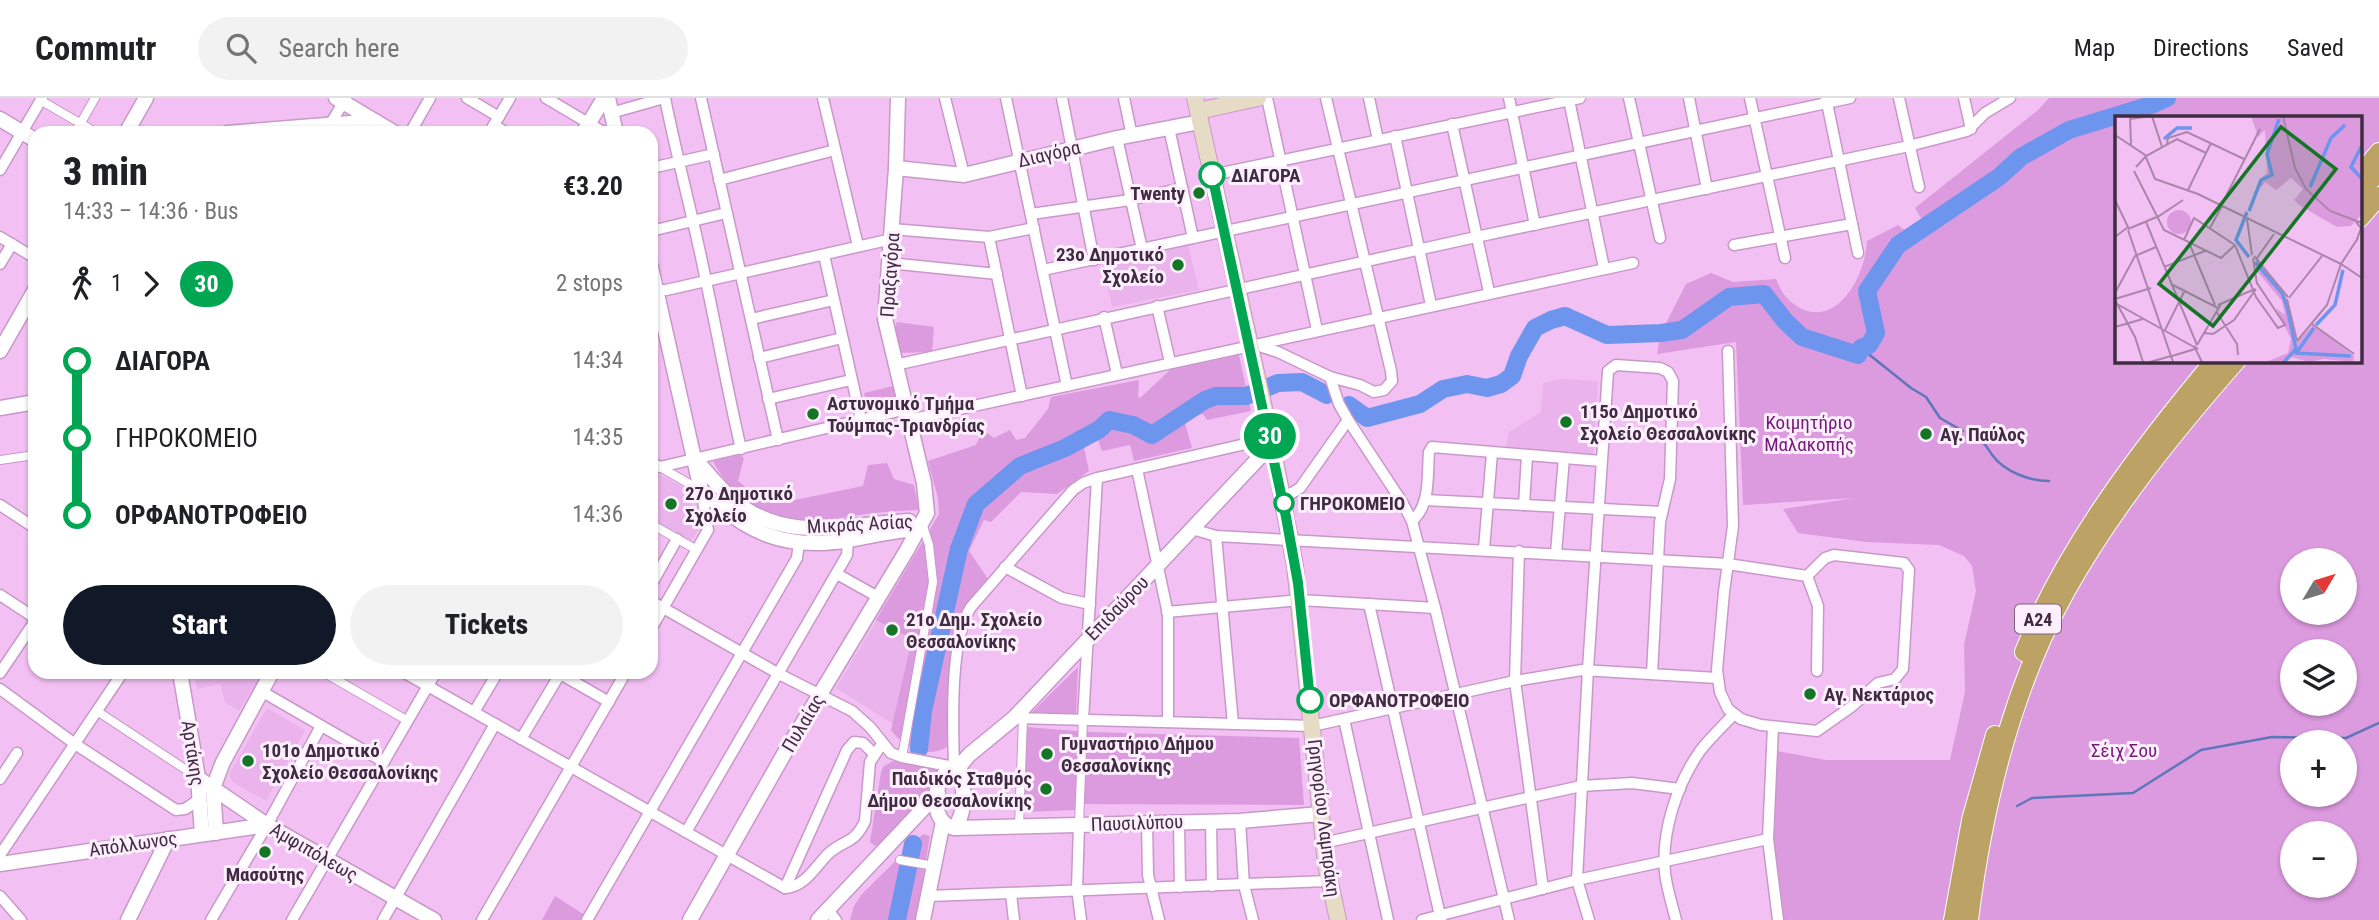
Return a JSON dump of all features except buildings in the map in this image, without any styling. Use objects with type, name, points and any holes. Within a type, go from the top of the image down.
[{"type":"highway","points":[[2362,173],[2379,152]]},
{"type":"highway","points":[[2362,191],[2379,171]]},
{"type":"highway","points":[[2362,216],[2379,196]]},
{"type":"highway","name":"Α24","points":[[1953,920],[1979,787],[2008,696],[2038,620],[2061,573],[2089,529],[2213,362]]},
{"type":"highway","name":"Α24","points":[[1969,920],[1984,830],[2001,757],[2029,670],[2052,620],[2086,558],[2126,498],[2235,362]]},
{"type":"main road","name":"Διαγόρα","points":[[1198,110],[1258,98]]},
{"type":"main road","name":"Γρηγορίου Λαμπράκη","points":[[1198,110],[1272,441],[1290,539],[1300,600],[1323,843],[1328,881],[1338,920]]},
{"type":"street","points":[[80,124],[95,98]]},
{"type":"street","points":[[130,126],[146,98]]},
{"type":"street","points":[[414,126],[430,98]]},
{"type":"street","points":[[467,98],[494,125],[510,98]]},
{"type":"street","points":[[546,98],[583,126]]},
{"type":"street","points":[[587,126],[606,98]]},
{"type":"street","points":[[606,98],[614,126]]},
{"type":"street","points":[[611,113],[664,98],[741,449]]},
{"type":"street","points":[[701,98],[778,440]]},
{"type":"street","points":[[823,98],[858,246]]},
{"type":"street","name":"Πραξαγόρα","points":[[899,98],[897,168],[886,319],[927,496],[928,507],[921,524]]},
{"type":"street","points":[[945,98],[964,175]]},
{"type":"street","points":[[1006,98],[1067,386]]},
{"type":"street","points":[[1062,98],[1094,260]]},
{"type":"street","points":[[1124,98],[1132,136]]},
{"type":"street","points":[[1267,98],[1317,330]]},
{"type":"street","points":[[1250,344],[1278,352],[1330,377],[1360,385],[1374,392],[1382,391],[1390,385],[1392,374],[1326,98]]},
{"type":"street","points":[[1369,98],[1378,140]]},
{"type":"street","points":[[1509,98],[1535,225]]},
{"type":"street","points":[[1629,98],[1660,237]]},
{"type":"street","points":[[1689,98],[1707,188]]},
{"type":"street","points":[[1750,98],[1785,258]]},
{"type":"street","points":[[1043,270],[1696,131],[1826,100],[1850,98]]},
{"type":"street","points":[[1899,98],[1919,187]]},
{"type":"street","points":[[1965,98],[1971,129]]},
{"type":"street","points":[[895,365],[1104,317],[1767,174],[1909,146],[1971,129],[1985,113],[2010,98]]},
{"type":"street","points":[[32,126],[41,99],[84,126]]},
{"type":"street","points":[[1212,175],[1575,99],[1581,155],[1604,268]]},
{"type":"street","points":[[329,126],[342,100],[383,126]]},
{"type":"street","points":[[1826,100],[1858,253]]},
{"type":"street","name":"Διαγόρα","points":[[897,168],[964,175],[1169,128],[1198,110]]},
{"type":"street","points":[[0,119],[28,135]]},
{"type":"street","points":[[346,126],[375,121]]},
{"type":"street","points":[[1452,124],[1489,292]]},
{"type":"street","points":[[1169,128],[1193,238]]},
{"type":"street","points":[[1395,136],[1431,305]]},
{"type":"street","points":[[0,170],[28,137]]},
{"type":"street","points":[[1116,138],[1142,249]]},
{"type":"street","points":[[719,180],[835,150]]},
{"type":"street","points":[[658,166],[714,154]]},
{"type":"street","points":[[1031,214],[1130,200],[1182,188]]},
{"type":"street","points":[[658,229],[726,213]]},
{"type":"street","points":[[1734,246],[1853,224]]},
{"type":"street","points":[[658,291],[824,256],[892,234],[989,237],[1034,228]]},
{"type":"street","points":[[0,237],[28,254]]},
{"type":"street","points":[[989,237],[1022,396]]},
{"type":"street","points":[[0,264],[12,244]]},
{"type":"street","points":[[824,256],[861,420]]},
{"type":"street","points":[[889,263],[997,274]]},
{"type":"street","points":[[658,464],[695,459],[861,420],[1022,396],[1250,344],[1633,263]]},
{"type":"street","points":[[751,319],[834,300]]},
{"type":"street","points":[[0,351],[28,302]]},
{"type":"street","points":[[1157,306],[1170,362]]},
{"type":"street","points":[[658,307],[708,523],[707,532],[697,551],[658,617]]},
{"type":"street","points":[[1104,317],[1117,374]]},
{"type":"street","points":[[658,320],[664,324]]},
{"type":"street","points":[[759,358],[842,338]]},
{"type":"street","points":[[1728,351],[1732,543],[1725,580],[1717,678],[1722,699],[1733,715],[1754,724],[1821,730],[1851,708],[1878,683],[1895,679],[1903,669],[1909,570],[1904,563],[1834,555],[1825,558],[1807,576]]},
{"type":"street","points":[[1589,920],[1577,880],[1581,786],[1608,371],[1616,365],[1660,368],[1668,372],[1673,381],[1670,479],[1662,512],[1657,560],[1652,674]]},
{"type":"street","points":[[1330,377],[1339,404],[1348,420],[1412,521],[1436,608],[1509,920]]},
{"type":"street","points":[[768,399],[852,380]]},
{"type":"street","points":[[0,408],[28,403]]},
{"type":"street","points":[[1282,495],[1294,493],[1300,488],[1348,420]]},
{"type":"street","points":[[923,920],[934,866],[948,825],[962,813],[963,787],[956,768],[954,687],[963,622],[971,607],[1075,488],[1097,478],[1272,441]]},
{"type":"street","name":"Επιδαύρου","points":[[932,802],[942,776],[948,769],[956,768],[969,755],[1018,719],[1087,638],[1158,566],[1272,441]]},
{"type":"street","points":[[1412,521],[1422,512],[1429,452],[1432,447],[1601,461]]},
{"type":"street","points":[[1484,549],[1492,453]]},
{"type":"street","points":[[0,460],[28,456]]},
{"type":"street","points":[[1524,505],[1527,456]]},
{"type":"street","points":[[1556,553],[1564,458]]},
{"type":"street","name":"Μικράς Ασίας","points":[[695,459],[736,502],[750,511],[783,524],[818,530],[921,524]]},
{"type":"street","points":[[658,466],[701,490]]},
{"type":"street","points":[[1137,469],[1167,611],[1168,722]]},
{"type":"street","points":[[1081,920],[1077,889],[1079,825],[1097,478]]},
{"type":"street","name":"Μικράς Ασίας","points":[[701,490],[723,511],[745,526],[775,538],[799,543],[848,540],[921,524]]},
{"type":"street","points":[[1425,500],[1662,512]]},
{"type":"street","points":[[0,505],[28,523]]},
{"type":"street","points":[[902,758],[933,582],[929,545],[921,524]]},
{"type":"street","name":"Πυλαίας","points":[[690,920],[921,524]]},
{"type":"street","points":[[658,528],[697,551]]},
{"type":"street","points":[[1192,529],[1216,536],[1728,564],[1807,576]]},
{"type":"street","points":[[1216,536],[1233,724]]},
{"type":"street","points":[[658,573],[677,539]]},
{"type":"street","points":[[686,832],[837,574],[847,555],[848,540]]},
{"type":"street","points":[[587,920],[797,558],[799,543]]},
{"type":"street","points":[[1520,551],[1515,681],[1543,889]]},
{"type":"street","points":[[1005,567],[1062,598],[1090,604]]},
{"type":"street","points":[[837,574],[878,597]]},
{"type":"street","points":[[1807,576],[1818,606],[1817,671]]},
{"type":"street","points":[[0,595],[28,614]]},
{"type":"street","points":[[1167,611],[1300,600],[1436,608]]},
{"type":"street","points":[[1369,604],[1440,918]]},
{"type":"street","points":[[658,605],[779,674],[855,713],[891,753],[902,758],[956,768]]},
{"type":"street","points":[[0,673],[28,630]]},
{"type":"street","points":[[1019,826],[1018,719],[1312,726],[1515,681],[1588,669],[1717,678]]},
{"type":"street","points":[[2,848],[117,679]]},
{"type":"street","name":"Αρτάκης","points":[[181,679],[200,800],[209,833]]},
{"type":"street","points":[[213,788],[223,762],[268,679]]},
{"type":"street","points":[[335,679],[408,721]]},
{"type":"street","points":[[416,679],[785,888],[803,881],[830,852],[857,836],[865,821],[870,762],[882,744]]},
{"type":"street","points":[[292,920],[432,679]]},
{"type":"street","points":[[474,712],[494,679]]},
{"type":"street","points":[[522,739],[556,679]]},
{"type":"street","points":[[569,679],[609,702]]},
{"type":"street","points":[[482,920],[622,679]]},
{"type":"street","points":[[0,689],[75,744],[176,810],[185,809],[200,800]]},
{"type":"street","points":[[261,691],[384,762]]},
{"type":"street","points":[[97,711],[198,778]]},
{"type":"street","points":[[1676,920],[1666,879],[1668,827],[1680,789],[1701,750],[1733,715]]},
{"type":"street","points":[[1344,719],[1388,920]]},
{"type":"street","points":[[383,920],[495,724]]},
{"type":"street","points":[[211,920],[321,726]]},
{"type":"street","points":[[1773,727],[1768,839],[1778,920]]},
{"type":"street","points":[[785,888],[847,750],[854,742],[863,743],[874,754]]},
{"type":"street","points":[[0,779],[17,754]]},
{"type":"street","name":"Αμφιπόλεως","points":[[198,778],[267,825],[434,920]]},
{"type":"street","points":[[1323,843],[1581,786],[1632,783],[1680,789]]},
{"type":"street","name":"Αρτάκης","points":[[209,833],[213,788]]},
{"type":"street","points":[[827,917],[932,802],[948,825]]},
{"type":"street","name":"Παυσιλύπου","points":[[948,825],[1240,821],[1320,814]]},
{"type":"street","points":[[1180,821],[1180,887]]},
{"type":"street","points":[[1211,821],[1212,886]]},
{"type":"street","points":[[1240,821],[1244,885],[1252,920]]},
{"type":"street","points":[[1147,822],[1148,875],[1159,920]]},
{"type":"street","name":"Απόλλωνος","points":[[0,864],[267,825]]},
{"type":"street","points":[[128,920],[167,839]]},
{"type":"street","points":[[1422,920],[1440,918],[1577,880],[1768,839]]},
{"type":"street","points":[[900,860],[934,866]]},
{"type":"street","points":[[928,896],[1328,881]]},
{"type":"street","points":[[1011,894],[1014,920]]},
{"type":"street","points":[[0,895],[21,920]]},
{"type":"shaded area","points":[[1187,241],[1199,290],[1112,307],[1102,260]]},
{"type":"shaded area","points":[[1561,379],[1598,381],[1593,456],[1506,450],[1508,433],[1541,412],[1543,383]]},
{"type":"shaded area","name":"27ο Δημοτικό Σχολείο","points":[[658,473],[688,490],[698,530],[691,541],[658,523]]},
{"type":"shaded area","name":"21ο Δημ. Σχολείο Θεσσαλονίκης","points":[[930,531],[928,567],[893,724],[836,688]]},
{"type":"shaded area","points":[[195,679],[259,679],[239,711],[225,702],[220,684],[197,689]]},
{"type":"shaded area","points":[[267,708],[305,730],[266,801],[232,782],[229,774]]},
{"type":"green space","name":"Σέιχ Σου","points":[[2049,98],[2379,98],[2379,920],[1784,920],[1772,831],[1777,751],[1826,760],[1950,760],[1965,692],[1964,645],[1976,591],[1972,566],[1964,556],[1939,545],[1866,542],[1798,533],[1783,509],[1854,498],[1743,505],[1736,342],[1657,354],[1661,333],[1686,284],[1711,273],[1733,282],[1776,279],[1782,292],[1800,308],[1814,312],[1827,310],[1838,304],[1856,282],[1862,268],[1867,241],[1898,225],[1907,232],[1928,230],[1915,208],[2038,110]]},
{"type":"green space","points":[[897,322],[934,327],[932,352],[895,353],[893,335]]},
{"type":"green space","points":[[1239,355],[1251,411],[1207,420],[1203,414],[1186,418],[1192,448],[1134,461],[1130,445],[1102,451],[1098,440],[1083,443],[1089,471],[1057,494],[1021,492],[991,522],[984,520],[969,551],[988,579],[967,607],[948,746],[941,750],[925,752],[902,742],[891,730],[912,639],[876,620],[939,514],[938,498],[928,461],[976,445],[983,430],[994,438],[1010,430],[1016,440],[1025,438],[1048,409],[1051,397],[1139,380],[1140,398],[1170,370]]},
{"type":"green space","points":[[893,386],[897,404],[869,411],[864,393]]},
{"type":"green space","points":[[740,455],[744,458],[738,481],[747,488],[790,501],[863,486],[868,465],[887,463],[894,479],[914,485],[919,510],[866,514],[811,523],[791,521],[764,511],[739,494],[713,461]]},
{"type":"green space","points":[[1078,667],[1076,715],[1032,712]]},
{"type":"green space","points":[[1026,727],[1090,732],[1299,738],[1304,805],[1078,804],[1077,810],[1022,812]]},
{"type":"green space","points":[[893,761],[942,770],[940,784],[884,842],[875,846],[870,842],[881,772],[883,767]]},
{"type":"green space","points":[[923,834],[930,836],[916,920],[850,920],[854,906],[862,894]]},
{"type":"green space","points":[[555,896],[586,916],[583,920],[542,920]]},
{"type":"waterway","points":[[1349,405],[1367,418],[1420,404],[1443,389],[1467,384],[1487,388],[1501,384],[1512,376],[1519,356],[1535,328],[1565,316],[1607,335],[1661,333],[1682,330],[1729,297],[1764,294],[1785,321],[1802,337],[1858,355],[1861,348],[1869,345],[1876,333],[1867,291],[1898,245],[1999,177],[2021,157],[2069,130],[2167,98]]},
{"type":"waterway","points":[[1861,348],[1926,397],[1940,418],[1963,431]]},
{"type":"waterway","points":[[919,749],[923,711],[959,549],[976,504],[1020,466],[1065,448],[1100,429],[1109,420],[1133,425],[1152,435],[1205,400],[1216,396],[1246,396],[1278,383],[1302,382],[1327,395]]},
{"type":"waterway","points":[[1974,435],[1998,462],[2011,471],[2049,481]]},
{"type":"waterway","points":[[2017,806],[2032,798],[2133,793],[2201,750],[2272,737],[2346,738],[2379,723]]},
{"type":"waterway","points":[[897,920],[913,844]]},
{"type":"bus line","name":"30","points":[[1212,175],[1286,517],[1298,583],[1310,700]]},
{"type":"place","name":"ΔΙΑΓΟΡΑ","points":[[1212,175]]},
{"type":"place","name":"Twenty","points":[[1199,193]]},
{"type":"place","name":"23ο Δημοτικό Σχολείο","points":[[1178,265]]},
{"type":"place","name":"Αστυνομικό Τμήμα Τούμπας-Τριανδρίας","points":[[813,414]]},
{"type":"place","name":"115o Δημοτικό Σχολείο Θεσσαλονίκης","points":[[1566,422]]},
{"type":"place","name":"Αγ. Παύλος","points":[[1926,434]]},
{"type":"place","name":"ΓΗΡΟΚΟΜΕΙΟ","points":[[1284,503]]},
{"type":"place","name":"27ο Δημοτικό Σχολείο","points":[[671,504]]},
{"type":"place","name":"21ο Δημ. Σχολείο Θεσσαλονίκης","points":[[892,630]]},
{"type":"place","name":"Αγ. Νεκτάριος","points":[[1810,694]]},
{"type":"place","name":"ΟΡΦΑΝΟΤΡΟΦΕΙΟ","points":[[1310,700]]},
{"type":"place","name":"Γυμναστήριο Δήμου Θεσσαλονίκης","points":[[1047,754]]},
{"type":"place","name":"101ο Δημοτικό Σχολείο Θεσσαλονίκης","points":[[248,761]]},
{"type":"place","name":"Παιδικός Σταθμός Δήμου Θεσσαλονίκης","points":[[1046,789]]},
{"type":"place","name":"Μασούτης","points":[[265,852]]},
{"type":"park label","name":"Κοιμητήριο Μαλακοπής","points":[[1809,433]]}]
